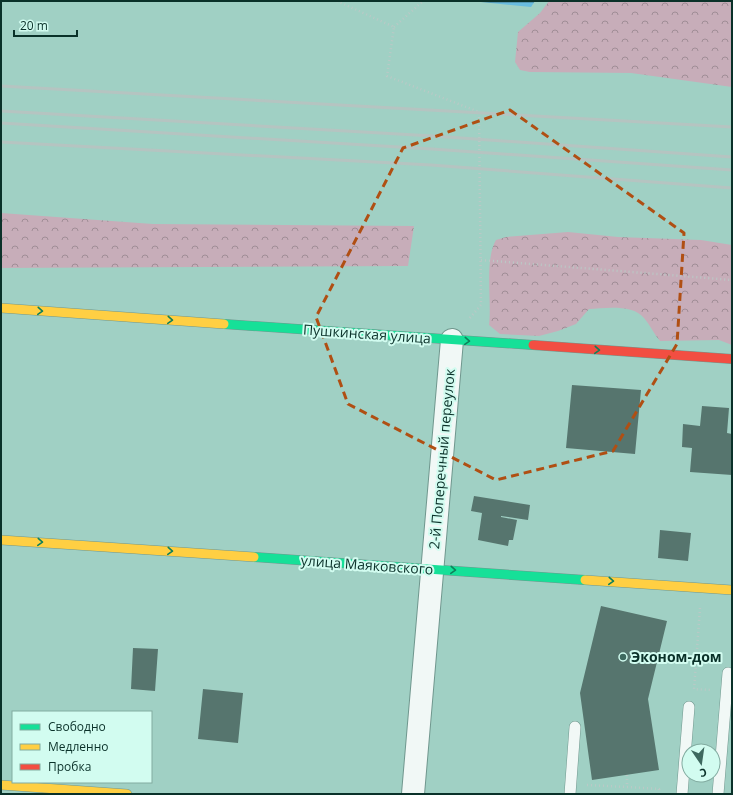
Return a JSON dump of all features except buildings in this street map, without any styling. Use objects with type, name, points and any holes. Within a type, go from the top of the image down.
[{"type":"street","name":"Пушкинская улица","points":[[1,308],[732,359]]},
{"type":"street","name":"2-й Поперечный переулок","points":[[413,794],[452,340]]},
{"type":"street","name":"улица Маяковского","points":[[1,540],[432,569],[589,583],[732,590]]},
{"type":"street","points":[[1,785],[127,794]]},
{"type":"lane","points":[[718,794],[728,673]]},
{"type":"lane","points":[[682,794],[689,707]]},
{"type":"lane","points":[[571,789],[575,727]]},
{"type":"path","points":[[337,1],[394,27]]},
{"type":"path","points":[[423,1],[394,27],[387,76],[479,112],[481,305],[452,340]]},
{"type":"path","points":[[481,260],[732,280]]},
{"type":"path","points":[[701,588],[694,689],[726,692]]},
{"type":"path","points":[[627,774],[627,787]]},
{"type":"path","points":[[571,789],[627,787],[659,789],[658,794]]},
{"type":"highlighted area","points":[[510,110],[684,233],[677,344],[613,451],[496,480],[348,404],[316,317],[403,148]]},
{"type":"green space","points":[[549,1],[732,1],[732,87],[631,73],[530,72],[520,70],[515,62],[518,32],[540,13]]},
{"type":"green space","points":[[1,213],[153,224],[414,226],[408,266],[1,268]]},
{"type":"green space","points":[[568,232],[618,237],[701,240],[732,245],[732,345],[719,340],[660,341],[644,318],[639,314],[626,309],[618,308],[589,309],[576,324],[539,336],[500,334],[489,325],[489,270],[492,249],[496,240],[506,237]]},
{"type":"water","points":[[471,1],[535,1],[531,7]]},
{"type":"railway","points":[[1,86],[732,127]]},
{"type":"railway","points":[[1,111],[433,136],[732,157]]},
{"type":"railway","points":[[1,123],[432,149],[732,170]]},
{"type":"railway","points":[[1,142],[431,165],[732,188]]},
{"type":"traffic: fast","points":[[224,324],[533,345]]},
{"type":"traffic: fast","points":[[254,557],[585,580]]},
{"type":"traffic: slow","points":[[1,308],[224,324]]},
{"type":"traffic: slow","points":[[1,540],[254,557]]},
{"type":"traffic: slow","points":[[585,580],[732,590]]},
{"type":"traffic: slow","points":[[1,785],[127,794]]},
{"type":"traffic: jam","points":[[533,345],[732,359]]},
{"type":"place","name":"Эконом-дом","points":[[623,657]]}]
